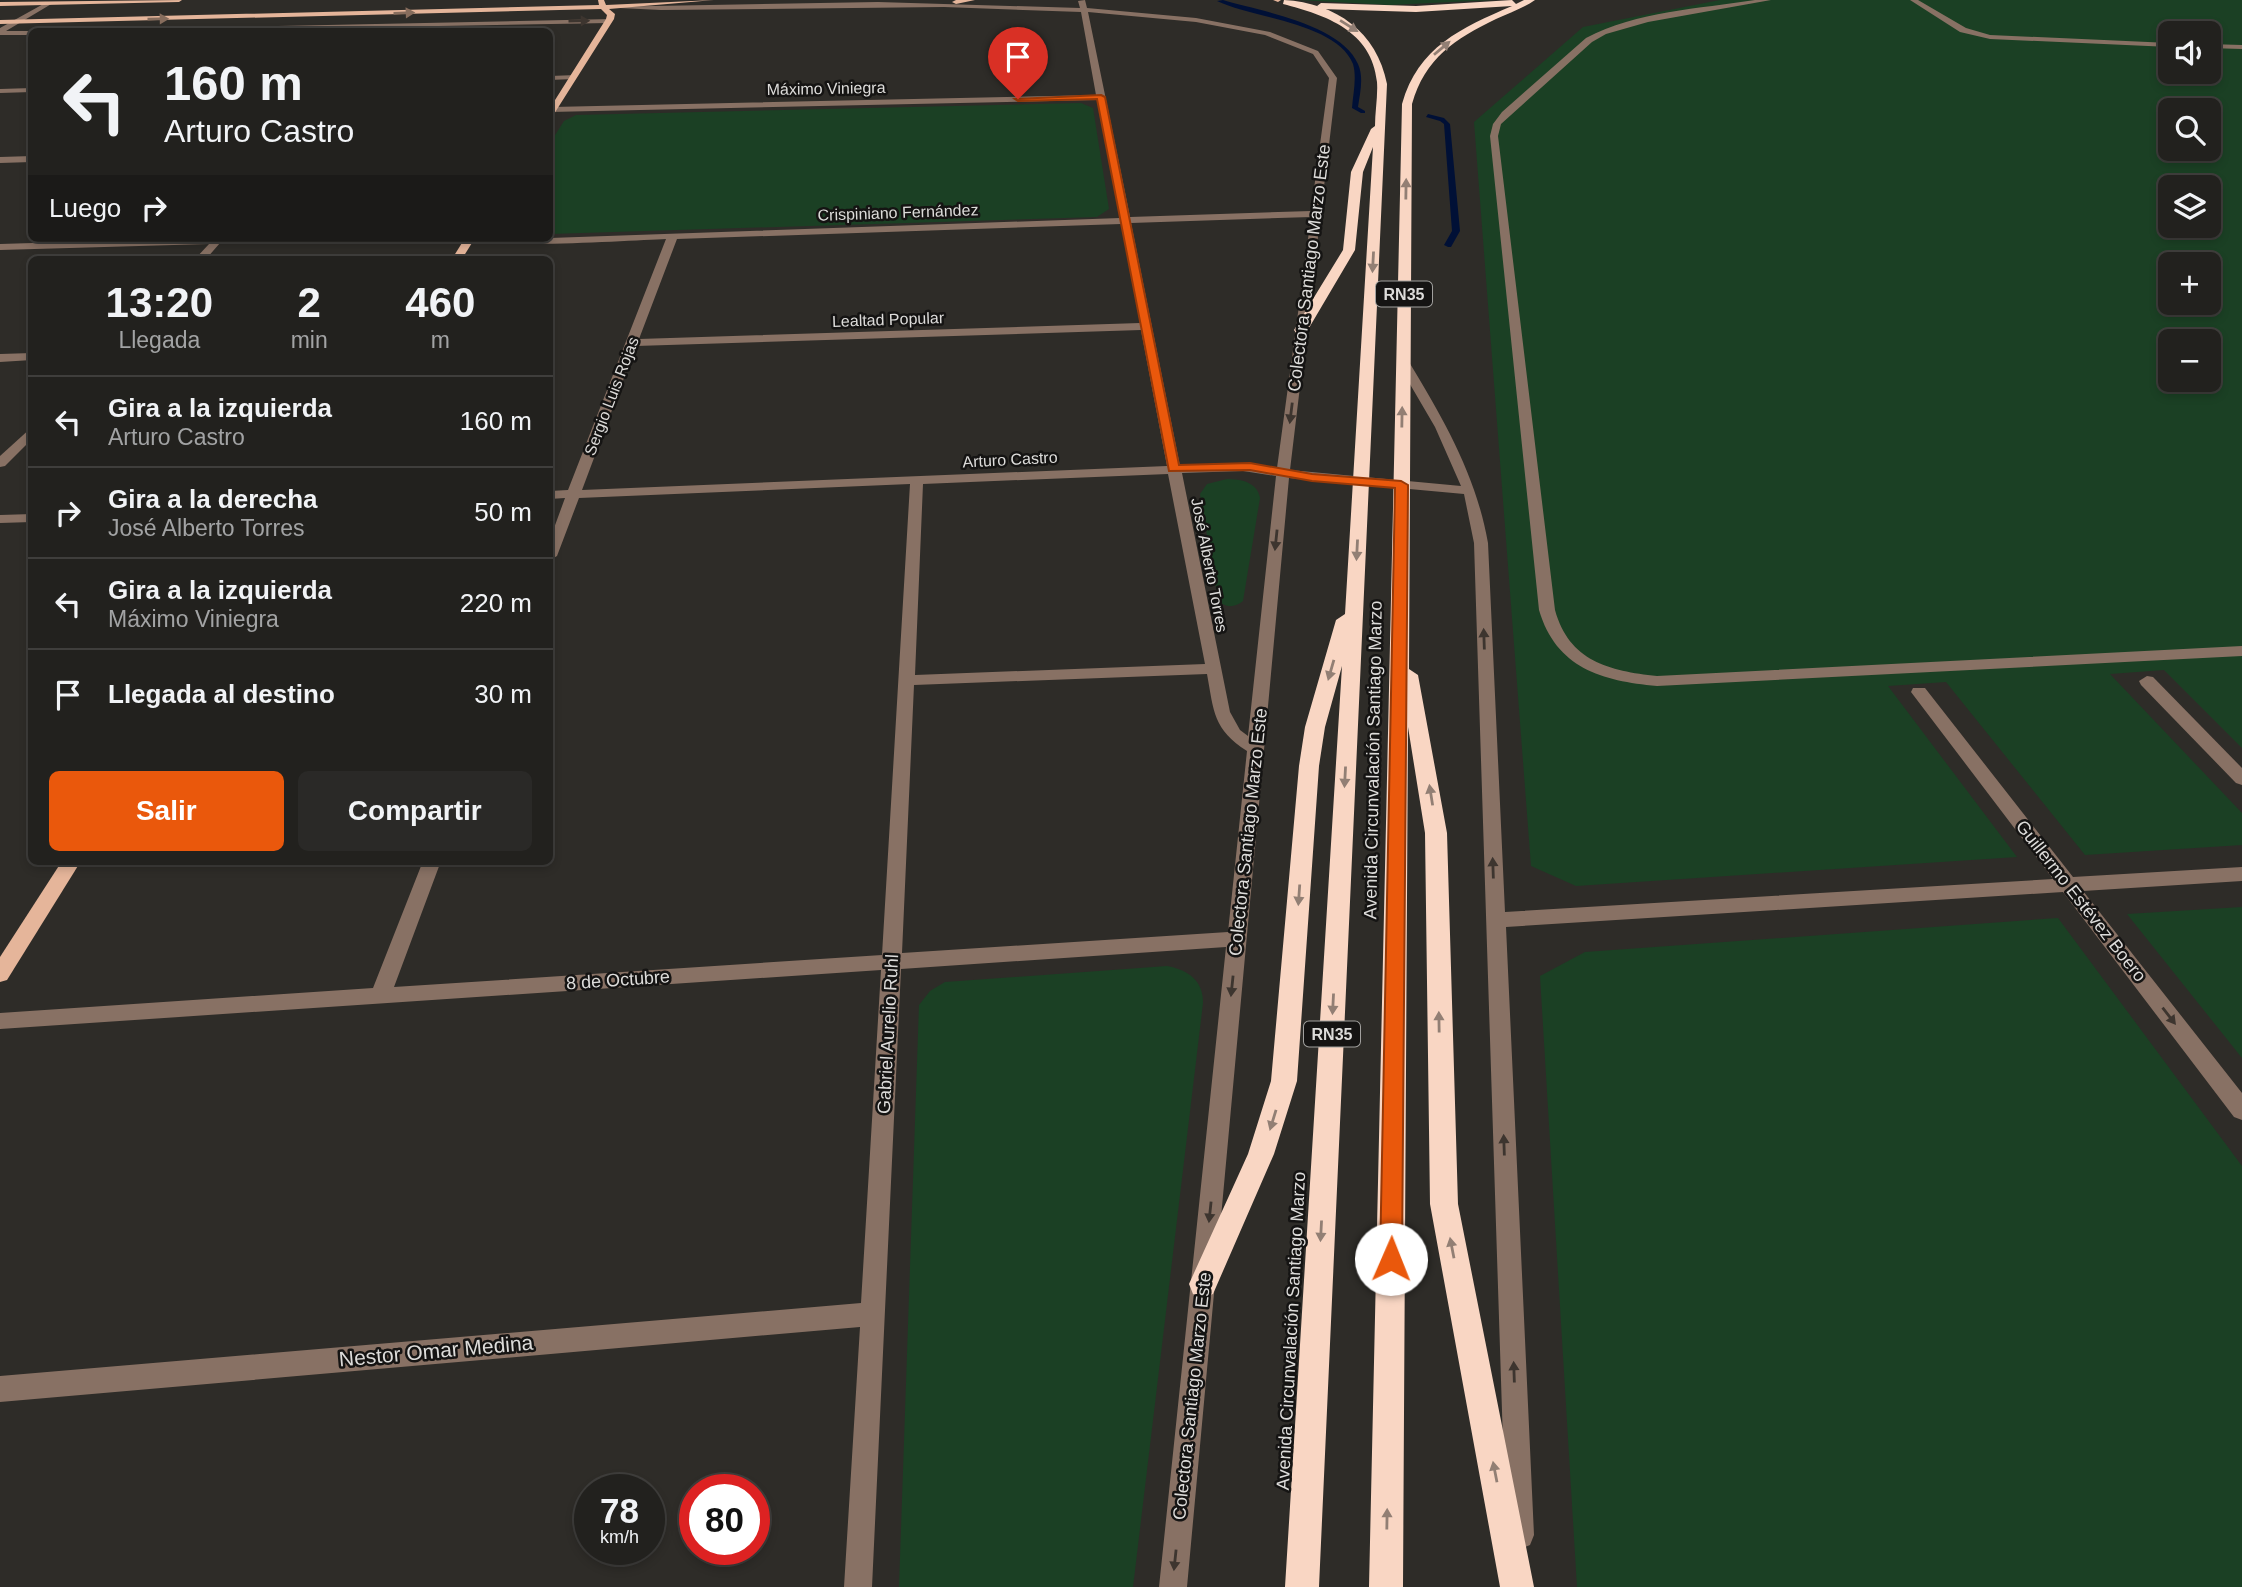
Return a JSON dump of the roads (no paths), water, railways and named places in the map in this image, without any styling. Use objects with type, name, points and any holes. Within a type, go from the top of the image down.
[{"type":"highway","name":"RN35","points":[[1279,0],[1335,8],[1399,10],[1530,0]]},
{"type":"highway","name":"Avenida Circunvalación Santiago Marzo","points":[[1279,0],[1340,20],[1369,43],[1381,72],[1302,1587]]},
{"type":"highway","name":"Avenida Circunvalación Santiago Marzo","points":[[1386,1587],[1408,97],[1421,70],[1442,47],[1474,27],[1530,0]]},
{"type":"highway","points":[[1301,330],[1349,250],[1357,172],[1380,121]]},
{"type":"highway","points":[[1203,1284],[1261,1154],[1284,1081],[1310,759],[1315,727],[1356,581]]},
{"type":"highway","points":[[1399,630],[1431,793],[1436,832],[1444,1204],[1517,1587]]},
{"type":"main road","points":[[0,4],[179,0]]},
{"type":"main road","points":[[0,22],[336,15],[711,0]]},
{"type":"main road","points":[[956,2],[972,0]]},
{"type":"main road","points":[[553,109],[609,21],[611,16],[602,4]]},
{"type":"main road","points":[[0,974],[69,865]]},
{"type":"street","points":[[1768,0],[1633,23],[1605,31],[1589,40],[1501,117],[1497,124],[1494,136],[1547,611],[1558,639],[1577,658],[1591,666],[1623,677],[1657,681],[2242,651]]},
{"type":"street","points":[[1913,0],[1959,28],[1990,37],[2158,44]]},
{"type":"street","points":[[602,4],[673,8],[1082,1],[1160,7]]},
{"type":"street","name":"José Alberto Torres","points":[[1082,1],[1213,669],[1227,727],[1239,740],[1256,749]]},
{"type":"street","points":[[0,32],[49,3]]},
{"type":"street","points":[[320,28],[336,15]]},
{"type":"street","points":[[355,28],[609,21]]},
{"type":"street","name":"Colectora Santiago Marzo Este","points":[[1173,1587],[1284,472],[1333,78],[1329,59],[1317,47],[1264,23]]},
{"type":"street","points":[[0,32],[28,33]]},
{"type":"street","points":[[2221,46],[2242,47]]},
{"type":"street","points":[[553,78],[573,77]]},
{"type":"street","points":[[0,91],[28,90]]},
{"type":"street","name":"Máximo Viniegra","points":[[553,112],[1101,97]]},
{"type":"street","points":[[0,160],[28,159]]},
{"type":"street","name":"Crispiniano Fernández","points":[[553,239],[1316,215]]},
{"type":"street","name":"Sergio Luis Rojas","points":[[553,548],[673,235]]},
{"type":"street","points":[[0,247],[70,242]]},
{"type":"street","points":[[203,256],[216,242]]},
{"type":"street","name":"Lealtad Popular","points":[[631,343],[1145,326]]},
{"type":"street","points":[[0,358],[28,356]]},
{"type":"street","points":[[1403,362],[1452,446],[1470,491],[1481,542],[1522,1587]]},
{"type":"street","points":[[0,463],[28,435]]},
{"type":"street","name":"Arturo Castro","points":[[553,495],[1250,467],[1361,482],[1470,491]]},
{"type":"street","name":"Gabriel Aurelio Ruhl","points":[[858,1587],[917,480]]},
{"type":"street","points":[[0,519],[28,517]]},
{"type":"street","points":[[906,680],[1213,669]]},
{"type":"street","points":[[2147,681],[2242,779]]},
{"type":"street","name":"Guillermo Estévez Boero","points":[[1919,692],[2242,1110]]},
{"type":"street","points":[[380,996],[430,865]]},
{"type":"street","points":[[1495,920],[2242,874]]},
{"type":"street","name":"8 de Octubre","points":[[0,1021],[1237,939]]},
{"type":"street","name":"Nestor Omar Medina","points":[[0,1388],[873,1314]]},
{"type":"waterway","points":[[1220,1],[1304,25],[1337,42],[1349,53],[1356,65],[1358,78],[1355,108],[1363,112]]},
{"type":"waterway","points":[[1428,116],[1442,119],[1447,124],[1456,231],[1448,245]]}]
